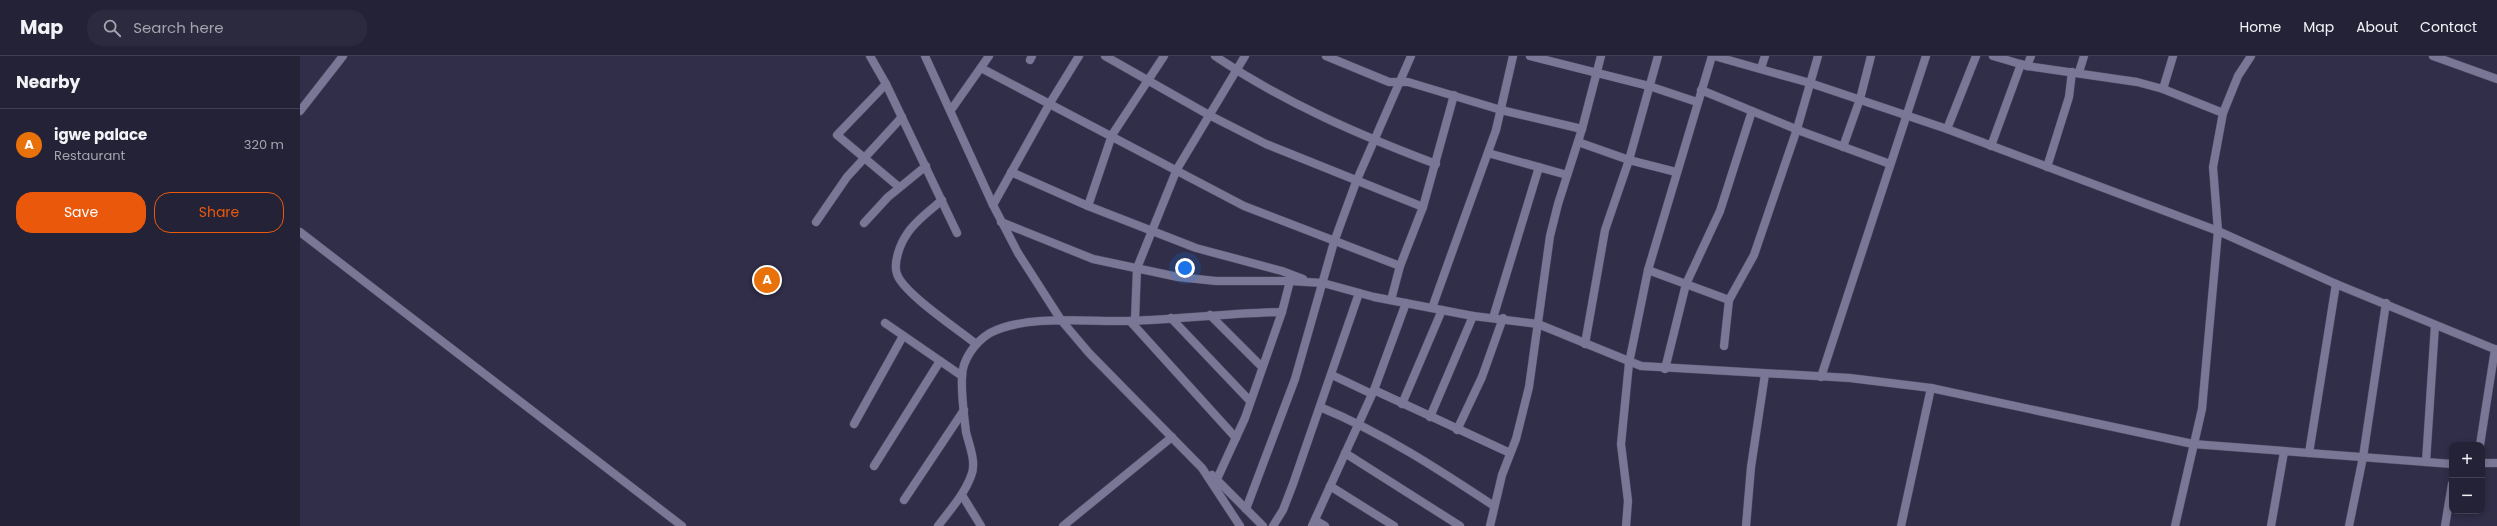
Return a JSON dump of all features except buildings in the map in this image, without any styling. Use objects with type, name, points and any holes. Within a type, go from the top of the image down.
[{"type":"street","points":[[300,111],[343,56]]},
{"type":"street","points":[[870,56],[886,84],[957,233]]},
{"type":"street","points":[[951,110],[989,56]]},
{"type":"street","points":[[993,205],[1050,103],[1080,56]]},
{"type":"street","points":[[1105,56],[1209,115],[1266,144],[1356,182],[1423,207]]},
{"type":"street","points":[[1088,206],[1112,135],[1164,56]]},
{"type":"street","points":[[1215,56],[1236,70],[1318,114],[1372,140],[1436,164]]},
{"type":"street","points":[[1236,438],[1132,321],[1137,268],[1154,230],[1177,169],[1236,70],[1246,56]]},
{"type":"street","points":[[1326,56],[1389,82],[1398,82],[1454,95],[1501,110],[1582,129]]},
{"type":"street","points":[[1246,509],[1295,379],[1334,242],[1372,140],[1411,56]]},
{"type":"street","points":[[1432,308],[1488,153],[1501,110],[1513,56]]},
{"type":"street","points":[[1530,56],[1649,86],[1697,102]]},
{"type":"street","points":[[1490,526],[1502,475],[1530,388],[1550,236],[1582,129],[1601,56]]},
{"type":"street","points":[[1585,344],[1606,230],[1629,160],[1658,56]]},
{"type":"street","points":[[1626,526],[1628,501],[1622,444],[1629,363],[1648,270],[1697,102],[1713,56],[1761,68],[1909,115],[2218,231],[2336,284],[2496,349],[2480,442]]},
{"type":"street","points":[[1761,68],[1765,56]]},
{"type":"street","points":[[1724,346],[1729,300],[1754,255],[1796,129],[1818,56]]},
{"type":"street","points":[[1843,147],[1860,99],[1871,56]]},
{"type":"street","points":[[1820,377],[1890,164],[1909,115],[1926,56]]},
{"type":"street","points":[[1948,130],[1976,56]]},
{"type":"street","points":[[1993,56],[2024,65],[2076,72],[2162,89],[2223,113]]},
{"type":"street","points":[[1991,146],[2024,65],[2031,56]]},
{"type":"street","points":[[2047,167],[2076,72],[2084,56]]},
{"type":"street","points":[[2162,89],[2173,56]]},
{"type":"street","points":[[2433,56],[2453,59],[2497,78]]},
{"type":"street","points":[[928,57],[993,205],[1018,253],[1061,320],[1089,352],[1202,468],[1216,479],[1263,526]]},
{"type":"street","points":[[2175,526],[2202,409],[2218,231],[2213,167],[2223,113],[2247,57]]},
{"type":"street","points":[[981,68],[1177,169],[1244,206],[1334,242],[1400,266]]},
{"type":"street","points":[[886,84],[838,132],[838,138],[864,157],[899,187]]},
{"type":"street","points":[[1701,90],[1796,129],[1890,164]]},
{"type":"street","points":[[1391,300],[1400,266],[1423,207],[1454,95]]},
{"type":"street","points":[[1665,369],[1686,284],[1720,211],[1752,111]]},
{"type":"street","points":[[816,222],[847,177],[902,117]]},
{"type":"street","points":[[1578,142],[1629,160],[1676,172]]},
{"type":"street","points":[[1488,153],[1567,175]]},
{"type":"street","points":[[864,222],[899,187],[926,166]]},
{"type":"street","points":[[1493,318],[1539,167]]},
{"type":"street","points":[[1011,172],[1088,206],[1154,230],[1196,248],[1282,271],[1308,282]]},
{"type":"street","points":[[942,200],[908,232],[902,242],[896,264],[896,274],[904,288],[976,344]]},
{"type":"street","points":[[1002,222],[1093,259],[1178,277],[1216,281],[1308,282],[1473,316],[1503,318],[1538,324],[1629,363],[1665,369],[1820,377],[1931,388],[2193,444],[2449,464]]},
{"type":"street","points":[[300,232],[682,526]]},
{"type":"street","points":[[1648,270],[1729,300]]},
{"type":"street","points":[[1216,479],[1236,438],[1250,401],[1261,366],[1282,312],[1290,281]]},
{"type":"street","points":[[2309,453],[2336,284]]},
{"type":"street","points":[[1273,526],[1283,510],[1332,375],[1359,293]]},
{"type":"street","points":[[1325,526],[1314,523],[1373,392],[1406,303]]},
{"type":"street","points":[[2349,526],[2363,456],[2386,304]]},
{"type":"street","points":[[1402,404],[1442,310]]},
{"type":"street","points":[[938,526],[962,495],[972,476],[973,464],[964,410],[962,376],[966,359],[976,344],[989,334],[1008,326],[1061,320],[1132,321],[1210,315],[1282,312]]},
{"type":"street","points":[[1210,315],[1261,366]]},
{"type":"street","points":[[1430,417],[1473,316]]},
{"type":"street","points":[[1171,318],[1250,401]]},
{"type":"street","points":[[1457,430],[1482,377],[1503,318]]},
{"type":"street","points":[[885,323],[962,376]]},
{"type":"street","points":[[2426,462],[2435,325]]},
{"type":"street","points":[[854,424],[903,336]]},
{"type":"street","points":[[874,466],[940,361]]},
{"type":"street","points":[[1746,526],[1751,467],[1765,374]]},
{"type":"street","points":[[1332,375],[1402,404],[1510,453]]},
{"type":"street","points":[[1902,526],[1931,388]]},
{"type":"street","points":[[1320,407],[1359,423],[1415,454],[1494,506]]},
{"type":"street","points":[[904,500],[964,410]]},
{"type":"street","points":[[1063,526],[1172,437]]},
{"type":"street","points":[[2271,526],[2284,452]]},
{"type":"street","points":[[1345,453],[1460,526]]},
{"type":"street","points":[[2485,463],[2497,463]]},
{"type":"street","points":[[1202,468],[1240,526]]},
{"type":"street","points":[[1330,486],[1394,526]]},
{"type":"street","points":[[962,495],[981,526]]},
{"type":"street","points":[[2445,526],[2449,502]]},
{"type":"place","name":"igwe palace","points":[[767,280]]}]
